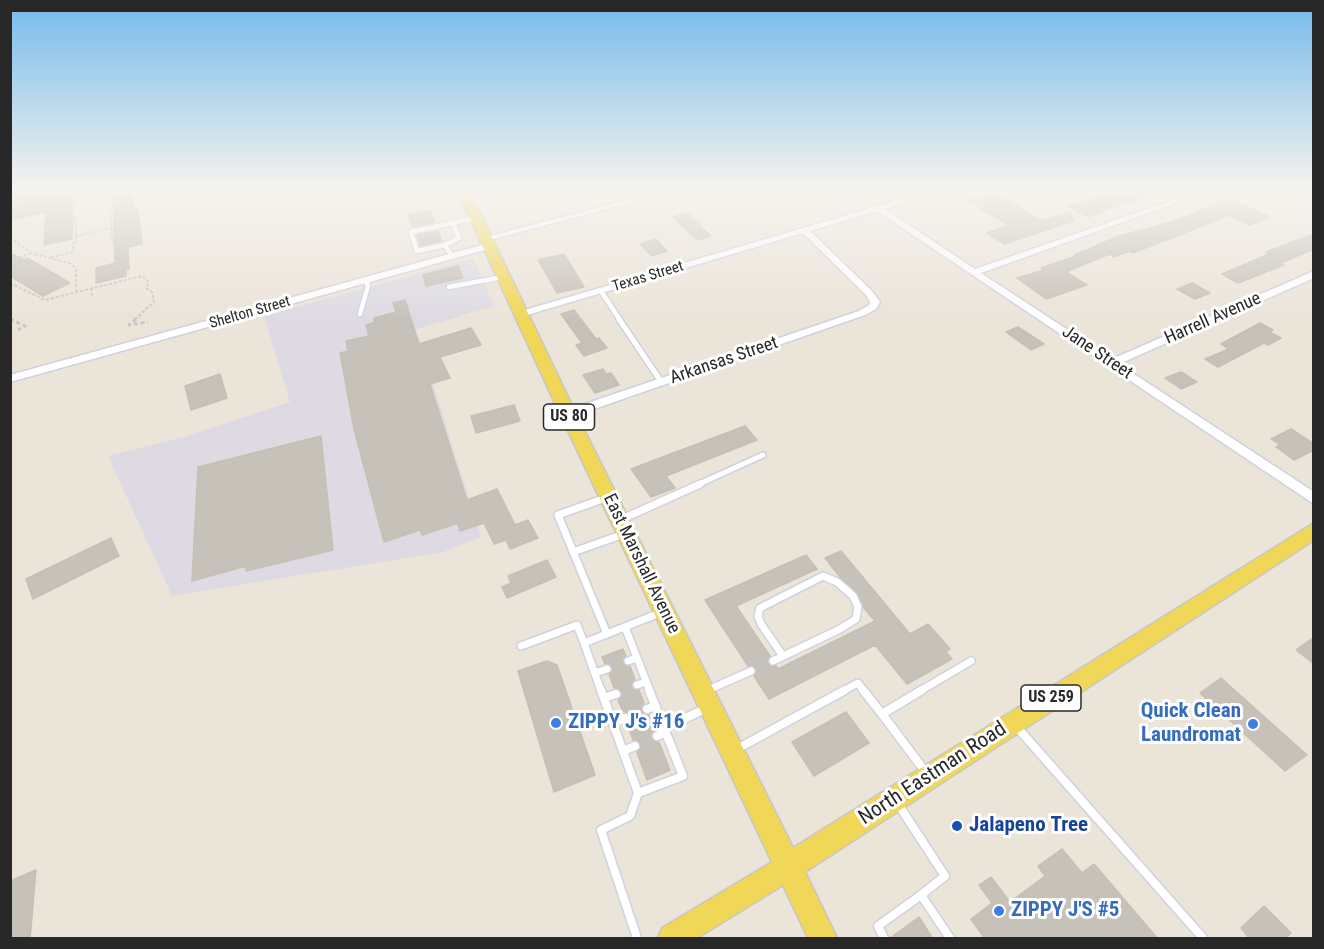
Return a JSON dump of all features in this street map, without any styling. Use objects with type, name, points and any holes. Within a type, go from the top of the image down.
[{"type":"main road","name":"East Marshall Avenue","points":[[484,232],[568,414],[823,939]]},
{"type":"main road","name":"North Eastman Road","points":[[672,939],[1314,530]]},
{"type":"street","name":"Shelton Street","points":[[10,379],[452,256],[488,242],[523,232]]},
{"type":"street","name":"Texas Street","points":[[521,314],[796,232]]},
{"type":"street","name":"Arkansas Street","points":[[568,414],[871,309],[875,302],[869,293],[806,232]]},
{"type":"street","name":"Jane Street","points":[[914,232],[1314,499]]},
{"type":"street","points":[[974,272],[1087,232]]},
{"type":"street","name":"Harrell Avenue","points":[[1113,363],[1314,274]]},
{"type":"lane","points":[[411,232],[417,251],[446,245],[459,238],[457,232]]},
{"type":"lane","points":[[446,245],[452,256]]},
{"type":"lane","points":[[449,287],[503,277]]},
{"type":"lane","points":[[360,314],[368,286],[365,280]]},
{"type":"lane","points":[[601,291],[662,383]]},
{"type":"lane","points":[[573,552],[763,456]]},
{"type":"lane","points":[[607,634],[558,515],[608,497]]},
{"type":"lane","points":[[773,661],[840,629],[856,619],[858,607],[853,596],[837,582],[823,576],[760,608],[758,616],[761,624],[783,656]]},
{"type":"lane","points":[[584,643],[664,612]]},
{"type":"lane","points":[[521,646],[578,625],[638,794],[630,816],[601,830],[637,939]]},
{"type":"lane","points":[[625,627],[637,658],[641,683],[656,706],[683,776],[638,794]]},
{"type":"lane","points":[[628,661],[637,658]]},
{"type":"lane","points":[[882,714],[971,661]]},
{"type":"lane","points":[[595,673],[607,669]]},
{"type":"lane","points":[[657,736],[750,671]]},
{"type":"lane","points":[[732,751],[858,683],[929,777]]},
{"type":"lane","points":[[604,698],[616,694]]},
{"type":"lane","points":[[647,709],[656,706]]},
{"type":"lane","points":[[613,723],[625,718]]},
{"type":"lane","points":[[1013,723],[1203,939]]},
{"type":"lane","points":[[623,751],[635,746]]},
{"type":"lane","points":[[884,939],[878,926],[945,876],[894,799]]},
{"type":"lane","points":[[921,895],[947,938]]},
{"type":"path","points":[[50,258],[72,252],[76,232]]},
{"type":"path","points":[[76,236],[92,232]]},
{"type":"path","points":[[112,232],[113,245]]},
{"type":"path","points":[[10,237],[31,253],[72,264],[76,270],[76,292]]},
{"type":"path","points":[[10,262],[31,253]]},
{"type":"path","points":[[10,283],[45,300],[136,276],[144,277],[149,282],[146,288],[152,292],[154,303],[129,325],[148,322]]},
{"type":"path","points":[[91,288],[92,297]]},
{"type":"path","points":[[10,319],[25,326],[18,330]]},
{"type":"shaded area","points":[[473,258],[494,306],[416,329],[481,537],[443,552],[172,596],[108,456],[184,437],[290,402],[264,316]]},
{"type":"building","points":[[45,232],[72,232],[72,239],[44,245]]},
{"type":"building","points":[[114,232],[141,232],[142,244],[128,247],[129,269],[126,270],[126,276],[96,283],[96,268],[115,263]]},
{"type":"building","points":[[439,232],[442,241],[420,246],[417,235]]},
{"type":"building","points":[[689,232],[707,232],[711,236],[697,240]]},
{"type":"building","points":[[989,232],[1040,232],[1005,244],[987,233]]},
{"type":"building","points":[[1133,232],[1186,232],[1133,253],[1129,251],[1114,257],[1110,254],[1066,272],[1087,285],[1046,299],[1017,278],[1044,270],[1041,268],[1076,256],[1074,255]]},
{"type":"building","points":[[1314,234],[1314,249],[1281,263],[1284,265],[1238,283],[1222,274],[1269,254],[1266,252]]},
{"type":"building","points":[[656,239],[667,251],[652,256],[640,244]]},
{"type":"building","points":[[10,253],[24,260],[27,258],[70,283],[43,296],[10,276]]},
{"type":"building","points":[[564,254],[584,287],[557,293],[538,260]]},
{"type":"building","points":[[458,266],[463,278],[426,286],[423,275]]},
{"type":"building","points":[[1192,283],[1210,293],[1195,299],[1177,289]]},
{"type":"building","points":[[405,300],[419,344],[471,328],[481,345],[440,357],[450,378],[430,384],[467,500],[497,489],[515,525],[528,520],[538,538],[510,549],[506,540],[494,544],[484,523],[460,531],[458,523],[422,535],[420,530],[384,542],[354,429],[340,353],[348,351],[346,341],[369,336],[366,325],[375,322],[374,318],[396,312],[393,303]]},
{"type":"building","points":[[574,310],[596,339],[599,338],[607,348],[584,356],[576,345],[582,343],[561,314]]},
{"type":"building","points":[[1260,323],[1273,330],[1269,332],[1281,338],[1268,345],[1264,343],[1218,367],[1205,359],[1229,349],[1221,344]]},
{"type":"building","points":[[1018,327],[1044,344],[1031,350],[1006,332]]},
{"type":"building","points":[[603,369],[606,374],[611,373],[619,385],[595,393],[583,375]]},
{"type":"building","points":[[1181,372],[1197,382],[1181,389],[1165,378]]},
{"type":"building","points":[[220,374],[227,398],[191,410],[185,386]]},
{"type":"building","points":[[514,405],[520,421],[476,433],[471,416]]},
{"type":"building","points":[[745,426],[757,440],[666,476],[675,488],[651,497],[631,469]]},
{"type":"building","points":[[1291,429],[1314,444],[1314,450],[1294,460],[1276,447],[1280,445],[1271,439]]},
{"type":"building","points":[[321,436],[333,550],[246,571],[246,566],[192,581],[198,467]]},
{"type":"building","points":[[111,538],[119,556],[33,599],[26,579]]},
{"type":"building","points":[[841,551],[910,634],[928,624],[950,649],[946,652],[952,659],[907,684],[875,645],[769,699],[754,676],[756,668],[748,666],[705,600],[806,555],[817,569],[736,606],[770,656],[768,664],[778,669],[875,621],[863,607],[857,592],[840,577],[825,558]]},
{"type":"building","points":[[547,560],[556,577],[507,598],[502,587],[511,583],[508,576]]},
{"type":"building","points":[[1314,637],[1314,664],[1296,650]]},
{"type":"building","points":[[623,649],[626,656],[623,663],[630,666],[635,680],[632,687],[639,690],[644,703],[641,712],[649,715],[655,730],[651,738],[659,742],[670,770],[647,780],[637,752],[641,744],[633,740],[627,724],[631,716],[623,712],[618,700],[622,696],[622,691],[614,688],[609,674],[612,667],[605,664],[602,657]]},
{"type":"building","name":"ZIPPY J's #16","points":[[547,661],[557,665],[595,775],[554,792],[518,671]]},
{"type":"building","name":"Quick Clean Laundromat","points":[[1221,678],[1307,755],[1285,771],[1200,693]]},
{"type":"building","points":[[846,712],[869,743],[814,776],[792,742]]},
{"type":"building","points":[[1062,849],[1082,873],[1094,864],[1158,939],[985,939],[971,919],[992,903],[979,885],[991,877],[1010,902],[1045,876],[1038,866]]},
{"type":"building","points":[[36,870],[30,939],[10,939],[10,881]]},
{"type":"building","points":[[1264,906],[1291,933],[1285,939],[1250,939],[1241,928]]},
{"type":"building","points":[[919,917],[933,939],[890,939],[890,938]]},
{"type":"place","name":"ZIPPY J's #16","points":[[556,723]]},
{"type":"place","name":"Quick Clean Laundromat","points":[[1253,724]]},
{"type":"place","name":"Jalapeno Tree","points":[[957,826]]},
{"type":"place","name":"ZIPPY J'S #5","points":[[999,911]]}]
